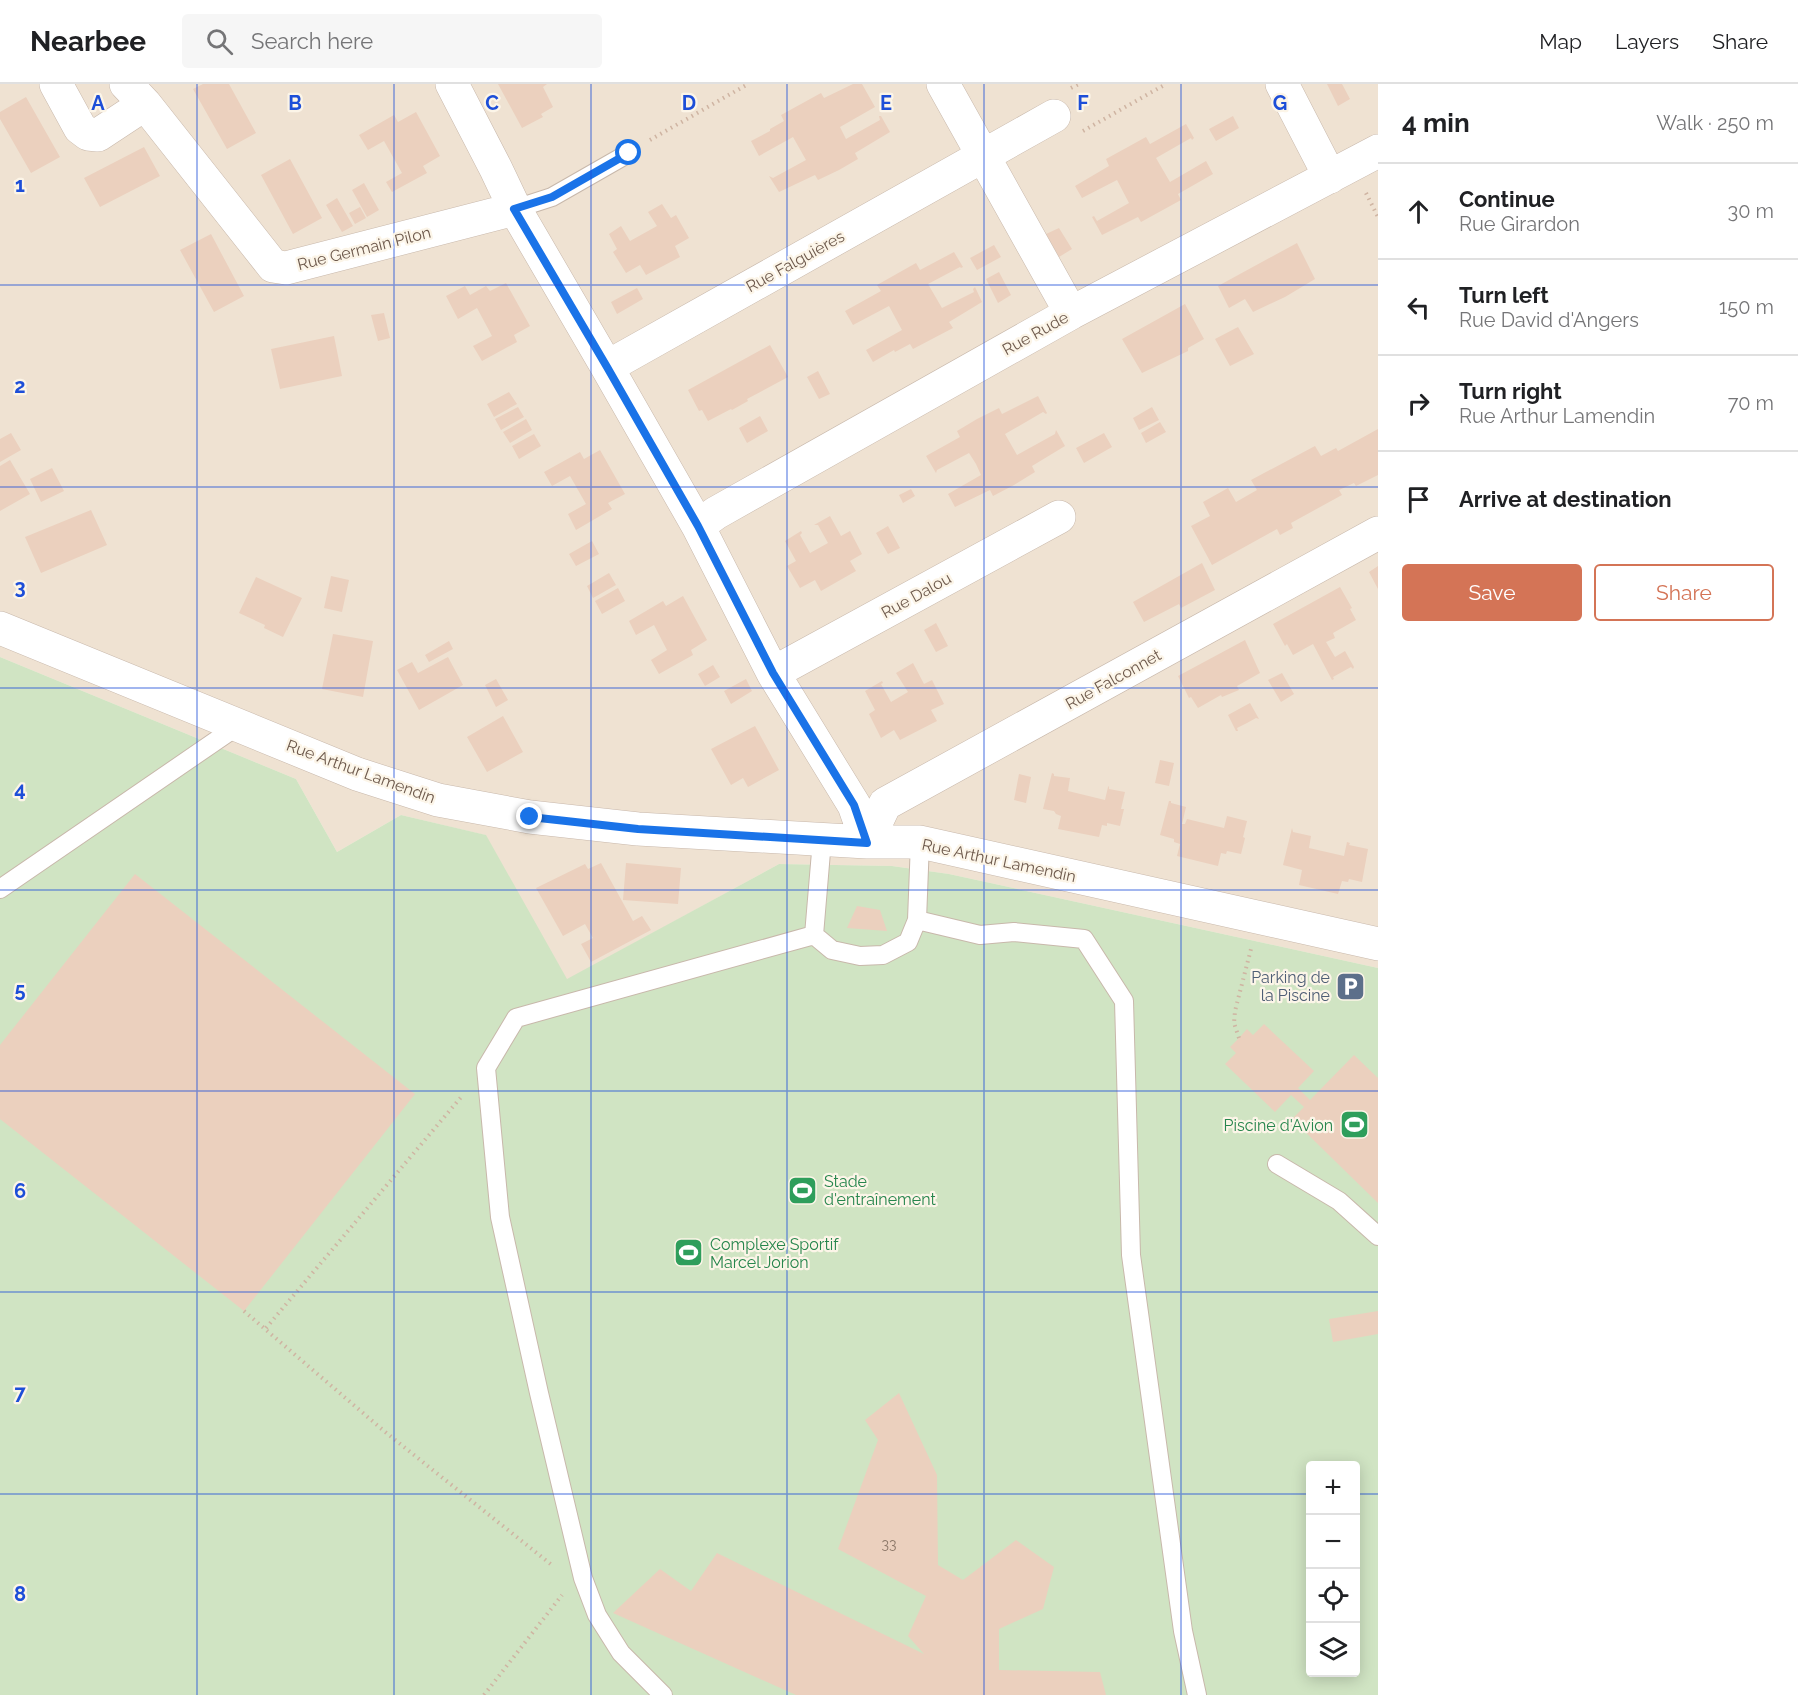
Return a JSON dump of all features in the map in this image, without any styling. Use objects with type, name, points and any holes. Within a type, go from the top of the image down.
[{"type":"street","name":"Rue Germain Pilon","points":[[56,84],[80,128],[88,134],[98,135],[135,94],[273,266],[286,268],[514,209]]},
{"type":"street","points":[[452,84],[514,209],[698,526],[773,673],[854,805],[867,843]]},
{"type":"street","points":[[943,84],[1071,313]]},
{"type":"street","points":[[1282,84],[1330,177]]},
{"type":"street","name":"Rue Falguières","points":[[607,367],[1054,116]]},
{"type":"street","name":"Rue Rude","points":[[698,526],[716,513],[1071,313],[1378,150]]},
{"type":"street","name":"Rue Dalou","points":[[773,673],[1059,517]]},
{"type":"street","name":"Rue Falconnet","points":[[867,843],[885,804],[1378,533]]},
{"type":"street","name":"Rue Arthur Lamendin","points":[[0,628],[357,774],[438,800],[530,817],[638,829],[867,843],[920,842],[1378,944]]},
{"type":"lane","points":[[514,209],[552,197],[629,153]]},
{"type":"lane","points":[[0,889],[239,724]]},
{"type":"lane","points":[[814,935],[822,840]]},
{"type":"lane","points":[[814,935],[832,950],[860,956],[884,955],[908,942],[917,920],[920,842]]},
{"type":"lane","points":[[917,920],[980,935],[1014,932],[1084,939],[1124,1001],[1131,1255],[1183,1631],[1197,1695]]},
{"type":"lane","points":[[663,1695],[621,1653],[576,1580],[539,1393],[500,1217],[486,1068],[516,1018],[814,935]]},
{"type":"lane","points":[[1277,1164],[1339,1201],[1378,1236]]},
{"type":"path","points":[[629,153],[748,84]]},
{"type":"path","points":[[1054,116],[1067,139],[1166,84]]},
{"type":"path","points":[[1239,1038],[1234,1023],[1235,1011],[1259,916]]},
{"type":"path","points":[[266,1328],[486,1068]]},
{"type":"path","points":[[244,1311],[384,1431],[576,1580],[484,1695]]},
{"type":"shaded area","points":[[0,84],[1378,84],[1378,968],[949,874],[892,866],[779,864],[567,980],[485,835],[401,815],[337,852],[296,779],[0,657]]},
{"type":"green space","name":"Complexe Sportif Marcel Jorion","points":[[0,657],[296,779],[337,852],[401,815],[486,835],[567,979],[779,864],[892,866],[949,874],[1378,968],[1378,1695],[0,1695]]},
{"type":"building","points":[[203,84],[229,84],[256,133],[227,149],[193,89]]},
{"type":"building","points":[[498,84],[547,84],[543,87],[553,107],[541,114],[543,117],[522,128]]},
{"type":"building","points":[[853,84],[862,84],[875,107],[840,127],[846,139],[880,120],[879,116],[890,132],[855,153],[858,159],[839,170],[818,180],[815,175],[779,192],[769,176],[773,178],[806,160],[793,137],[759,156],[751,141],[784,121],[781,115],[821,93],[824,98]]},
{"type":"building","points":[[1327,84],[1342,84],[1350,99],[1338,106]]},
{"type":"building","points":[[26,97],[60,157],[31,173],[0,119],[0,112]]},
{"type":"building","points":[[416,112],[440,156],[423,166],[427,173],[392,192],[386,182],[402,173],[384,141],[368,150],[359,135],[394,115],[398,122]]},
{"type":"building","points":[[1233,116],[1239,128],[1216,141],[1209,129]]},
{"type":"building","points":[[1186,124],[1194,138],[1156,158],[1170,182],[1206,161],[1213,174],[1178,194],[1181,200],[1141,222],[1138,217],[1102,235],[1092,217],[1094,216],[1097,221],[1129,203],[1117,180],[1082,198],[1075,186],[1109,166],[1106,159],[1146,137],[1150,144]]},
{"type":"building","points":[[144,147],[160,176],[100,207],[84,178]]},
{"type":"building","points":[[290,159],[322,218],[293,234],[261,175]]},
{"type":"building","points":[[364,183],[379,210],[367,217],[352,190]]},
{"type":"building","points":[[337,198],[353,226],[342,232],[326,205]]},
{"type":"building","points":[[662,204],[671,218],[676,215],[689,238],[675,246],[680,257],[646,275],[640,265],[626,273],[613,252],[617,249],[609,234],[621,226],[630,241],[657,226],[648,212]]},
{"type":"building","points":[[360,207],[366,218],[355,224],[349,213]]},
{"type":"building","points":[[1059,228],[1072,249],[1059,257],[1046,234]]},
{"type":"building","points":[[211,234],[244,296],[214,312],[180,250]]},
{"type":"building","points":[[1297,243],[1315,279],[1253,312],[1245,299],[1229,308],[1218,286]]},
{"type":"building","points":[[994,245],[1001,257],[977,270],[970,258]]},
{"type":"building","points":[[954,252],[963,267],[928,284],[942,308],[974,292],[975,287],[982,302],[949,322],[953,328],[913,349],[910,344],[873,362],[866,350],[902,330],[889,306],[853,325],[845,311],[881,291],[877,285],[916,263],[920,270]]},
{"type":"building","points":[[999,272],[1011,295],[998,303],[986,279]]},
{"type":"building","points":[[506,283],[530,326],[514,335],[517,342],[482,361],[473,346],[492,336],[477,308],[458,319],[446,296],[465,286],[470,295],[486,286],[490,291]]},
{"type":"building","points":[[637,288],[643,299],[617,314],[611,302]]},
{"type":"building","points":[[1185,304],[1204,339],[1188,348],[1188,351],[1142,373],[1122,339]]},
{"type":"building","points":[[384,313],[390,338],[378,341],[371,315]]},
{"type":"building","points":[[1238,327],[1254,354],[1230,366],[1215,339]]},
{"type":"building","points":[[334,336],[342,376],[280,389],[271,349]]},
{"type":"building","points":[[770,345],[788,377],[747,399],[748,401],[732,410],[708,421],[702,410],[699,411],[688,390]]},
{"type":"building","points":[[818,371],[830,394],[819,399],[807,377]]},
{"type":"building","points":[[509,392],[517,404],[494,417],[487,404]]},
{"type":"building","points":[[1038,396],[1047,413],[1043,412],[1005,434],[1017,455],[1055,434],[1056,430],[1065,446],[1032,466],[1035,472],[1014,485],[993,496],[990,490],[955,507],[948,494],[981,475],[976,464],[969,453],[937,470],[936,473],[926,456],[960,437],[957,431],[977,419],[999,408],[1002,414]]},
{"type":"building","points":[[518,407],[524,417],[501,430],[495,419]]},
{"type":"building","points":[[1152,407],[1159,420],[1139,430],[1133,418]]},
{"type":"building","points":[[760,416],[768,431],[747,443],[739,428]]},
{"type":"building","points":[[526,419],[532,430],[510,443],[503,432]]},
{"type":"building","points":[[1160,422],[1166,432],[1146,443],[1141,433]]},
{"type":"building","points":[[1378,429],[1378,475],[1356,486],[1354,483],[1339,490],[1342,495],[1291,523],[1293,528],[1280,535],[1277,529],[1212,565],[1191,526],[1210,516],[1203,502],[1228,488],[1236,502],[1257,490],[1251,480],[1315,446],[1321,456],[1336,448],[1338,451]]},
{"type":"building","points":[[11,433],[21,450],[0,462],[0,439]]},
{"type":"building","points":[[1104,433],[1112,447],[1084,463],[1076,448]]},
{"type":"building","points":[[534,434],[541,446],[519,459],[512,446]]},
{"type":"building","points":[[600,450],[625,494],[608,503],[612,509],[576,530],[568,514],[586,504],[570,476],[552,486],[544,472],[580,452],[584,459]]},
{"type":"building","points":[[10,460],[30,494],[0,511],[0,466]]},
{"type":"building","points":[[52,468],[64,491],[41,502],[30,479]]},
{"type":"building","points":[[911,489],[915,496],[903,503],[899,495]]},
{"type":"building","points":[[91,510],[107,545],[41,573],[25,537]]},
{"type":"building","points":[[830,516],[841,536],[850,531],[862,554],[850,561],[856,571],[821,591],[815,580],[800,588],[787,566],[796,561],[785,541],[801,531],[800,535],[810,553],[828,543],[818,525],[814,525]]},
{"type":"building","points":[[888,526],[900,548],[888,554],[876,533]]},
{"type":"building","points":[[592,541],[599,554],[576,566],[569,554]]},
{"type":"building","points":[[1202,563],[1215,590],[1181,608],[1179,604],[1144,622],[1133,602]]},
{"type":"building","points":[[1378,566],[1378,589],[1369,572]]},
{"type":"building","points":[[609,573],[616,585],[593,598],[587,586]]},
{"type":"building","points":[[331,576],[349,580],[342,612],[324,608]]},
{"type":"building","points":[[256,577],[302,598],[283,637],[264,628],[265,625],[239,613]]},
{"type":"building","points":[[1340,587],[1356,620],[1333,633],[1335,638],[1326,642],[1335,657],[1345,651],[1354,667],[1333,677],[1332,680],[1313,644],[1293,655],[1287,644],[1285,646],[1273,624]]},
{"type":"building","points":[[618,588],[625,601],[602,614],[595,601]]},
{"type":"building","points":[[683,596],[707,640],[691,650],[693,655],[659,674],[651,660],[667,650],[654,625],[636,635],[629,621],[663,601],[666,606]]},
{"type":"building","points":[[936,623],[948,646],[936,652],[924,630]]},
{"type":"building","points":[[333,634],[373,641],[363,697],[322,689]]},
{"type":"building","points":[[1245,640],[1260,673],[1237,686],[1239,690],[1222,697],[1221,695],[1198,708],[1191,697],[1189,698],[1178,676]]},
{"type":"building","points":[[449,641],[453,649],[429,662],[425,655]]},
{"type":"building","points":[[448,657],[463,685],[419,710],[397,670],[412,662],[418,673]]},
{"type":"building","points":[[913,663],[924,684],[932,680],[944,704],[931,710],[937,721],[900,740],[894,730],[881,738],[869,714],[875,710],[865,691],[882,681],[881,684],[891,702],[908,692],[896,673]]},
{"type":"building","points":[[713,665],[720,677],[705,686],[698,674]]},
{"type":"building","points":[[1282,673],[1294,694],[1281,702],[1268,680]]},
{"type":"building","points":[[496,679],[508,700],[496,707],[485,685]]},
{"type":"building","points":[[746,679],[752,691],[731,704],[724,691]]},
{"type":"building","points":[[1250,703],[1259,719],[1256,718],[1237,728],[1238,731],[1236,731],[1228,715]]},
{"type":"building","points":[[503,716],[523,752],[487,772],[467,737]]},
{"type":"building","points":[[755,726],[779,770],[748,787],[743,778],[731,785],[711,749]]},
{"type":"building","points":[[1160,760],[1174,763],[1169,786],[1155,783]]},
{"type":"building","points":[[1052,773],[1054,776],[1070,778],[1068,791],[1105,800],[1109,786],[1109,789],[1125,792],[1120,826],[1107,823],[1107,826],[1102,825],[1099,837],[1058,829],[1061,816],[1054,811],[1043,809]]},
{"type":"building","points":[[1019,774],[1031,777],[1026,803],[1014,800]]},
{"type":"building","points":[[1169,801],[1186,807],[1182,824],[1185,824],[1187,819],[1224,828],[1227,816],[1247,821],[1241,854],[1227,851],[1226,854],[1221,853],[1218,866],[1177,856],[1180,844],[1174,842],[1174,839],[1160,835]]},
{"type":"building","points":[[1292,828],[1293,832],[1311,836],[1309,848],[1344,856],[1347,842],[1350,843],[1349,845],[1368,849],[1362,882],[1349,879],[1348,882],[1342,881],[1338,894],[1299,885],[1302,870],[1283,865]]},
{"type":"building","points":[[601,863],[633,921],[642,916],[651,930],[591,962],[581,944],[593,938],[585,924],[563,936],[536,888],[585,864],[588,869]]},
{"type":"building","points":[[626,863],[681,868],[678,904],[623,900]]},
{"type":"building","points":[[135,874],[415,1094],[244,1311],[0,1119],[0,1045]]},
{"type":"building","points":[[857,906],[880,910],[887,931],[847,928]]},
{"type":"building","points":[[1264,1024],[1314,1071],[1298,1088],[1310,1100],[1354,1055],[1378,1078],[1378,1203],[1292,1119],[1304,1107],[1291,1095],[1275,1112],[1225,1064],[1236,1053],[1230,1047],[1247,1029],[1253,1035]]},
{"type":"building","points":[[1378,1311],[1378,1334],[1333,1342],[1329,1319]]},
{"type":"building","points":[[899,1393],[937,1475],[938,1565],[963,1580],[1016,1540],[1054,1567],[1043,1609],[999,1629],[999,1670],[1100,1672],[1106,1695],[796,1695],[613,1613],[660,1569],[691,1591],[717,1553],[924,1654],[908,1636],[926,1596],[838,1549],[878,1440],[865,1420]]},
{"type":"place","name":"Parking de la Piscine","points":[[1351,986]]},
{"type":"place","name":"Piscine d'Avion","points":[[1354,1125]]},
{"type":"place","name":"Stade d'entraînement","points":[[803,1190]]},
{"type":"place","name":"Complexe Sportif Marcel Jorion","points":[[689,1253]]},
{"type":"route","points":[[530,817],[638,829],[867,843],[854,805],[773,673],[698,526],[514,209],[552,197],[629,153]]}]
